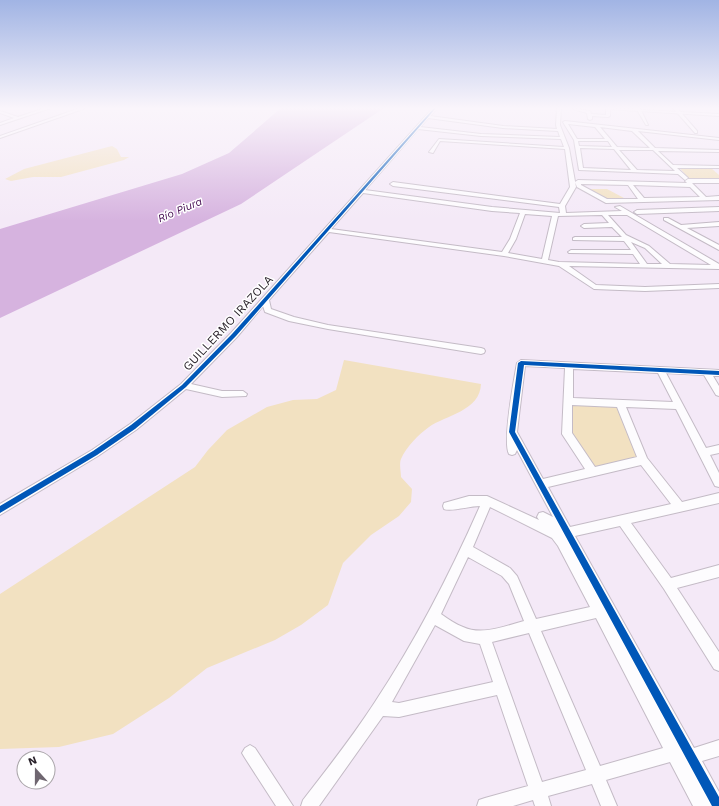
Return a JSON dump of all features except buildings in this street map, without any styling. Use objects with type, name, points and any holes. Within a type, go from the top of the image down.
[{"type":"street","name":"GUILLERMO IRAZOLA","points":[[0,510],[120,436],[184,386],[265,300],[402,146]]},
{"type":"street","points":[[431,152],[435,146]]},
{"type":"street","points":[[453,146],[498,150],[567,151]]},
{"type":"street","points":[[563,215],[562,206],[573,187],[565,146]]},
{"type":"street","points":[[614,146],[635,171]]},
{"type":"street","points":[[650,146],[685,178]]},
{"type":"street","points":[[679,173],[582,169],[578,147],[718,151]]},
{"type":"street","points":[[579,153],[620,154]]},
{"type":"street","points":[[672,166],[719,167]]},
{"type":"street","points":[[704,198],[688,181],[718,182]]},
{"type":"street","points":[[691,185],[578,182],[578,186],[606,201],[719,198]]},
{"type":"street","points":[[393,184],[562,206]]},
{"type":"street","points":[[630,184],[642,200]]},
{"type":"street","points":[[660,184],[664,189]]},
{"type":"street","points":[[362,191],[555,215],[719,209]]},
{"type":"street","points":[[668,194],[672,199]]},
{"type":"street","points":[[618,208],[719,267]]},
{"type":"street","points":[[504,254],[513,239],[523,212]]},
{"type":"street","points":[[604,214],[625,237],[645,266]]},
{"type":"street","points":[[545,261],[555,215]]},
{"type":"street","points":[[666,219],[717,246]]},
{"type":"street","points":[[680,227],[719,224]]},
{"type":"street","points":[[584,226],[615,225]]},
{"type":"street","points":[[328,230],[504,254],[559,264],[719,267]]},
{"type":"street","points":[[575,239],[625,237],[647,247],[669,267]]},
{"type":"street","points":[[571,252],[634,252]]},
{"type":"street","points":[[559,264],[580,276],[594,287],[645,290],[719,286]]},
{"type":"street","points":[[580,276],[579,271],[585,264]]},
{"type":"street","points":[[265,300],[268,310],[292,319],[328,327],[481,351]]},
{"type":"street","points":[[512,451],[512,432],[521,363],[719,373]]},
{"type":"street","points":[[569,366],[566,434],[592,472]]},
{"type":"street","points":[[543,517],[569,532],[719,498],[715,491],[719,485],[660,369]]},
{"type":"street","points":[[706,372],[719,393]]},
{"type":"street","points":[[184,386],[222,394],[243,394]]},
{"type":"street","points":[[568,401],[679,406]]},
{"type":"street","points":[[620,403],[643,460],[680,507]]},
{"type":"street","points":[[512,432],[569,532],[718,806]]},
{"type":"street","points":[[703,453],[719,449]]},
{"type":"street","points":[[541,484],[643,460]]},
{"type":"street","points":[[448,506],[468,501],[487,501],[556,534],[562,542],[702,806]]},
{"type":"street","points":[[309,806],[380,708],[434,617],[467,550],[487,501]]},
{"type":"street","points":[[622,520],[668,585],[719,664]]},
{"type":"street","points":[[467,550],[506,572],[513,580],[609,806]]},
{"type":"street","points":[[668,585],[719,571]]},
{"type":"street","points":[[434,617],[465,636],[474,638],[599,611]]},
{"type":"street","points":[[484,637],[543,806]]},
{"type":"street","points":[[380,708],[399,710],[502,687]]},
{"type":"street","points":[[691,757],[719,748]]},
{"type":"street","points":[[250,753],[285,806]]},
{"type":"street","points":[[485,806],[674,753]]},
{"type":"shaded area","points":[[112,146],[117,149],[121,157],[129,157],[124,160],[61,177],[33,177],[11,181],[5,179],[24,169]]},
{"type":"shaded area","points":[[679,167],[711,168],[719,175],[719,179],[688,178]]},
{"type":"shaded area","points":[[589,189],[607,189],[624,198],[605,199]]},
{"type":"shaded area","points":[[344,360],[481,384],[479,393],[469,406],[429,427],[409,445],[400,461],[400,466],[401,477],[412,489],[411,502],[399,516],[371,535],[343,563],[328,605],[301,625],[275,640],[207,668],[169,698],[113,734],[59,747],[0,749],[0,594],[195,467],[208,450],[227,430],[267,407],[293,400],[317,399],[336,390]]},
{"type":"shaded area","points":[[572,404],[618,406],[639,457],[594,468],[571,433]]},
{"type":"water","name":"Río Piura","points":[[238,146],[328,146],[241,204],[0,318],[0,229],[182,174],[229,153]]},
{"type":"cycle path","points":[[0,510],[95,453],[133,427],[184,386],[234,335],[402,146]]},
{"type":"cycle path","points":[[718,806],[512,432],[521,363],[719,373]]}]
